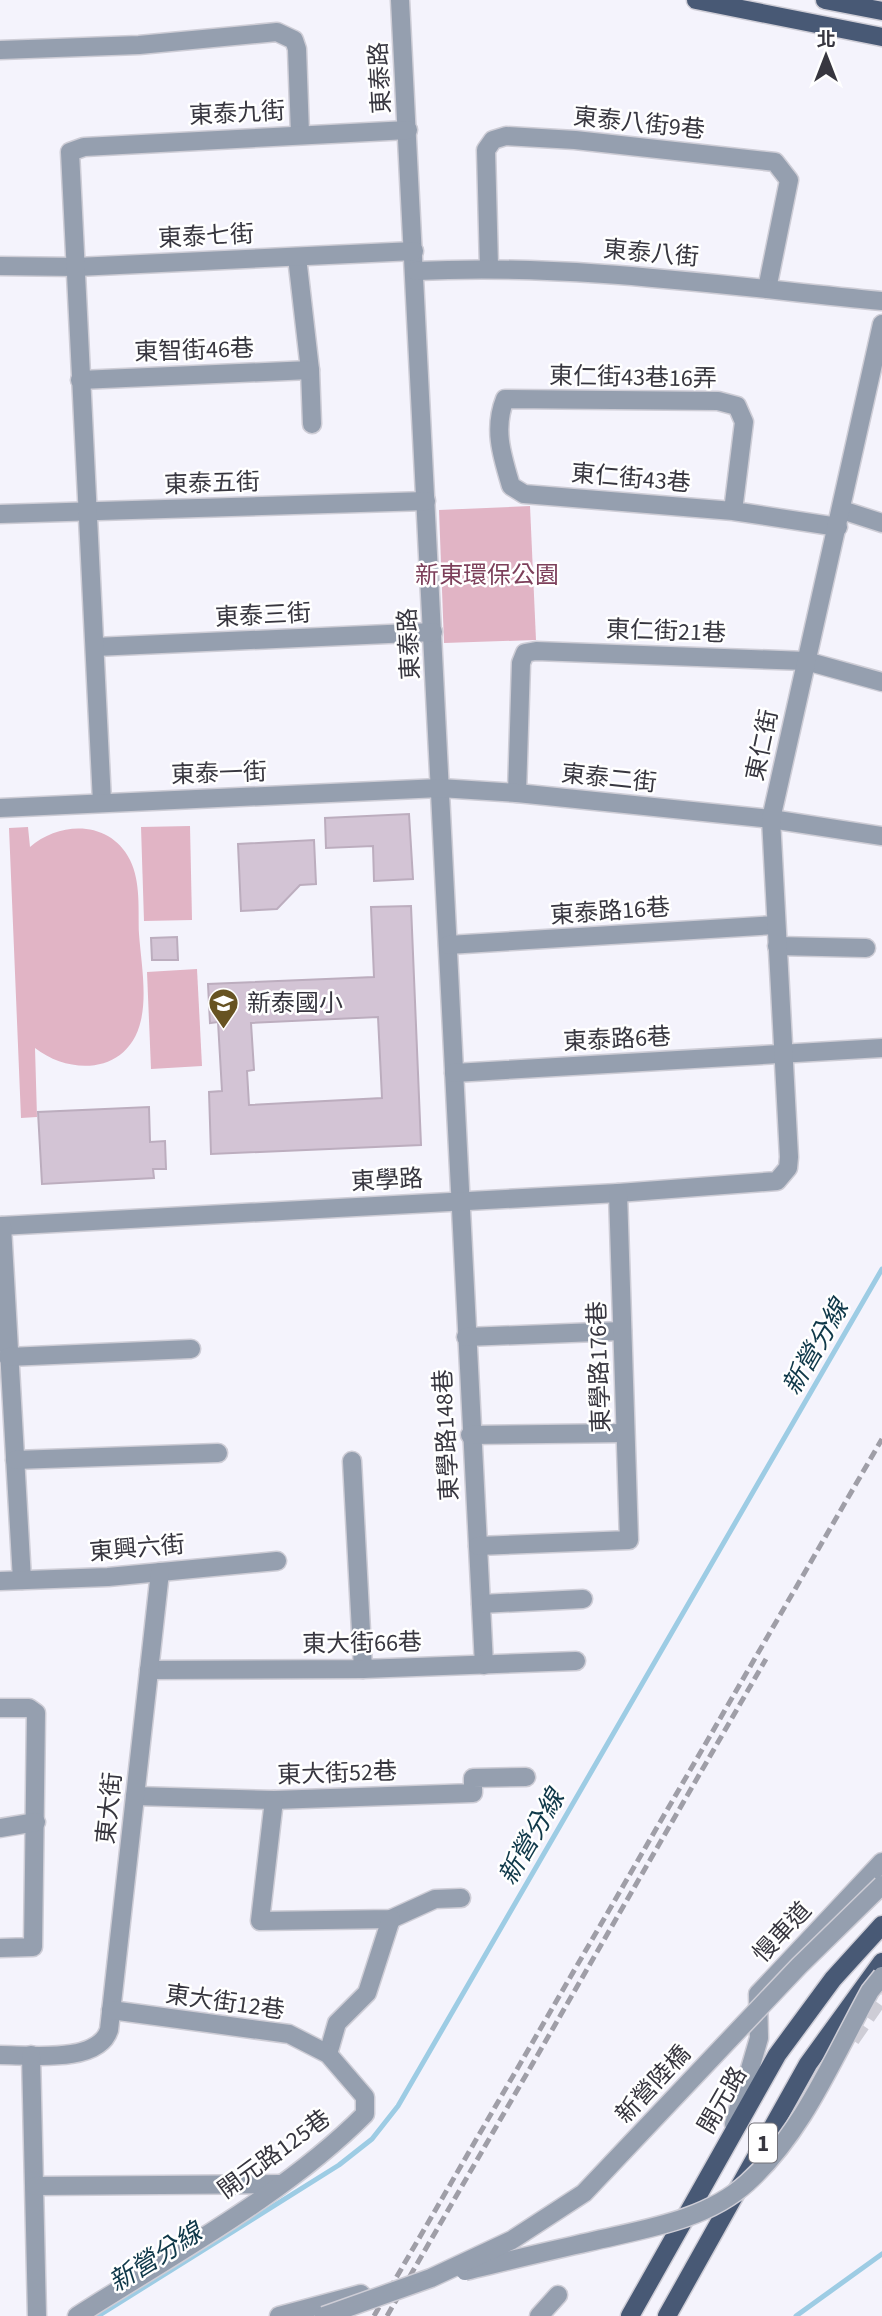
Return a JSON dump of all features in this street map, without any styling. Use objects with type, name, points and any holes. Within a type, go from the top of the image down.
[{"type":"main road","points":[[696,0],[882,37]]},
{"type":"main road","points":[[825,0],[882,11]]},
{"type":"main road","name":"開元路","points":[[629,2316],[777,2055],[833,1979],[882,1925]]},
{"type":"main road","name":"1","points":[[667,2316],[808,2064],[879,1970]]},
{"type":"street","name":"東泰路","points":[[400,0],[462,1201]]},
{"type":"street","points":[[0,50],[139,45],[277,32],[295,40],[300,134]]},
{"type":"street","name":"東泰九街","points":[[77,267],[70,152],[84,146],[408,130]]},
{"type":"street","name":"東泰八街9巷","points":[[489,267],[486,150],[493,140],[506,136],[575,140],[775,162],[789,180],[767,289]]},
{"type":"street","name":"東泰七街","points":[[0,266],[77,267],[414,251]]},
{"type":"street","points":[[297,257],[310,370],[312,424]]},
{"type":"street","points":[[77,267],[80,380],[89,511],[102,802]]},
{"type":"street","name":"東泰八街","points":[[415,271],[489,267],[685,279],[882,301]]},
{"type":"street","name":"東仁街","points":[[777,1181],[788,1168],[789,1157],[771,819],[882,324]]},
{"type":"street","name":"東智街46巷","points":[[80,380],[310,370]]},
{"type":"street","name":"東仁街43巷","points":[[505,399],[498,416],[499,446],[511,486],[524,494],[882,523]]},
{"type":"street","name":"東仁街43巷16弄","points":[[505,399],[718,401],[737,406],[744,422],[733,511]]},
{"type":"street","name":"東泰五街","points":[[0,514],[426,501]]},
{"type":"street","name":"東泰三街","points":[[95,647],[433,632]]},
{"type":"street","name":"東仁街21巷","points":[[517,793],[521,663],[525,653],[536,651],[806,661],[882,682]]},
{"type":"street","name":"東泰二街","points":[[440,789],[517,793],[771,819],[882,836]]},
{"type":"street","name":"東泰一街","points":[[0,808],[440,789]]},
{"type":"street","name":"東泰路16巷","points":[[448,945],[776,925]]},
{"type":"street","points":[[777,946],[866,948]]},
{"type":"street","name":"東泰路6巷","points":[[454,1073],[882,1048]]},
{"type":"street","name":"東學路","points":[[1,1226],[618,1193],[777,1181]]},
{"type":"street","name":"東學路176巷","points":[[478,1546],[629,1540],[618,1193]]},
{"type":"street","name":"東學路148巷","points":[[462,1201],[470,1435],[484,1665]]},
{"type":"street","points":[[1,1226],[3,1329],[8,1357],[15,1460],[8,1507],[22,1580]]},
{"type":"street","points":[[466,1337],[622,1331]]},
{"type":"street","points":[[8,1357],[191,1349]]},
{"type":"street","points":[[470,1435],[625,1433]]},
{"type":"street","points":[[15,1460],[218,1453]]},
{"type":"street","points":[[352,1461],[363,1669]]},
{"type":"street","name":"東興六街","points":[[0,1581],[160,1572],[277,1561]]},
{"type":"street","name":"東大街","points":[[31,2055],[77,2053],[98,2046],[106,2039],[160,1572]]},
{"type":"street","points":[[481,1604],[583,1599]]},
{"type":"street","name":"東大街66巷","points":[[149,1670],[363,1669],[576,1661]]},
{"type":"street","points":[[0,1708],[29,1708],[36,1713],[33,1947],[0,1948]]},
{"type":"street","name":"東大街52巷","points":[[135,1796],[274,1800],[473,1793],[473,1778],[526,1777]]},
{"type":"street","points":[[274,1800],[260,1921],[391,1919],[435,1899],[461,1898]]},
{"type":"street","points":[[0,1828],[36,1822]]},
{"type":"street","name":"慢車道","points":[[732,2133],[759,2038],[758,1994],[882,1862]]},
{"type":"street","name":"新營陸橋","points":[[324,2316],[431,2278],[512,2240],[584,2193],[799,1966],[882,1885]]},
{"type":"street","points":[[328,2053],[337,2023],[367,1993],[391,1919]]},
{"type":"street","name":"新營陸橋","points":[[431,2278],[668,2224],[705,2209],[746,2184],[780,2148],[808,2105],[879,1970]]},
{"type":"street","points":[[742,2031],[758,1994]]},
{"type":"street","name":"東大街12巷","points":[[111,2010],[289,2035],[328,2053]]},
{"type":"street","name":"開元路125巷","points":[[77,2316],[282,2184],[335,2145],[365,2114],[365,2097],[328,2053]]},
{"type":"street","points":[[0,2055],[31,2055],[37,2316]]},
{"type":"street","points":[[35,2186],[282,2184]]},
{"type":"street","points":[[279,2316],[361,2294]]},
{"type":"street","points":[[539,2316],[558,2295]]},
{"type":"green space","name":"新東環保公園","points":[[530,506],[536,640],[444,643],[439,510]]},
{"type":"green space","points":[[190,826],[192,920],[144,921],[141,827]]},
{"type":"green space","points":[[28,827],[30,847],[55,832],[84,829],[110,837],[130,860],[134,869],[139,906],[144,999],[141,1020],[134,1038],[124,1051],[112,1060],[81,1066],[49,1057],[35,1048],[37,1117],[21,1118],[9,828]]},
{"type":"green space","points":[[197,969],[202,1066],[151,1069],[147,972]]},
{"type":"building","points":[[409,814],[413,879],[374,881],[373,846],[326,848],[325,818]]},
{"type":"building","points":[[314,840],[316,884],[300,885],[277,909],[241,911],[238,844]]},
{"type":"building","points":[[411,906],[421,1145],[211,1154],[209,1092],[222,1091],[218,1022],[210,1023],[208,984],[374,977],[371,907]],"holes":[[[378,1017],[382,1098],[249,1105],[247,1071],[254,1070],[251,1023]]]},
{"type":"building","points":[[177,937],[178,960],[152,960],[151,938]]},
{"type":"building","points":[[149,1107],[150,1142],[165,1141],[166,1169],[153,1169],[154,1178],[42,1184],[38,1112]]},
{"type":"waterway","name":"新營分線","points":[[98,2316],[339,2165],[372,2139],[398,2106],[882,1269]]},
{"type":"waterway","points":[[796,2316],[882,2254]]},
{"type":"tunnel","points":[[851,2039],[882,1994]]},
{"type":"railway","points":[[374,2316],[882,1439]]},
{"type":"railway","points":[[387,2316],[766,1659]]},
{"type":"place","name":"新泰國小","points":[[224,1030]]}]
